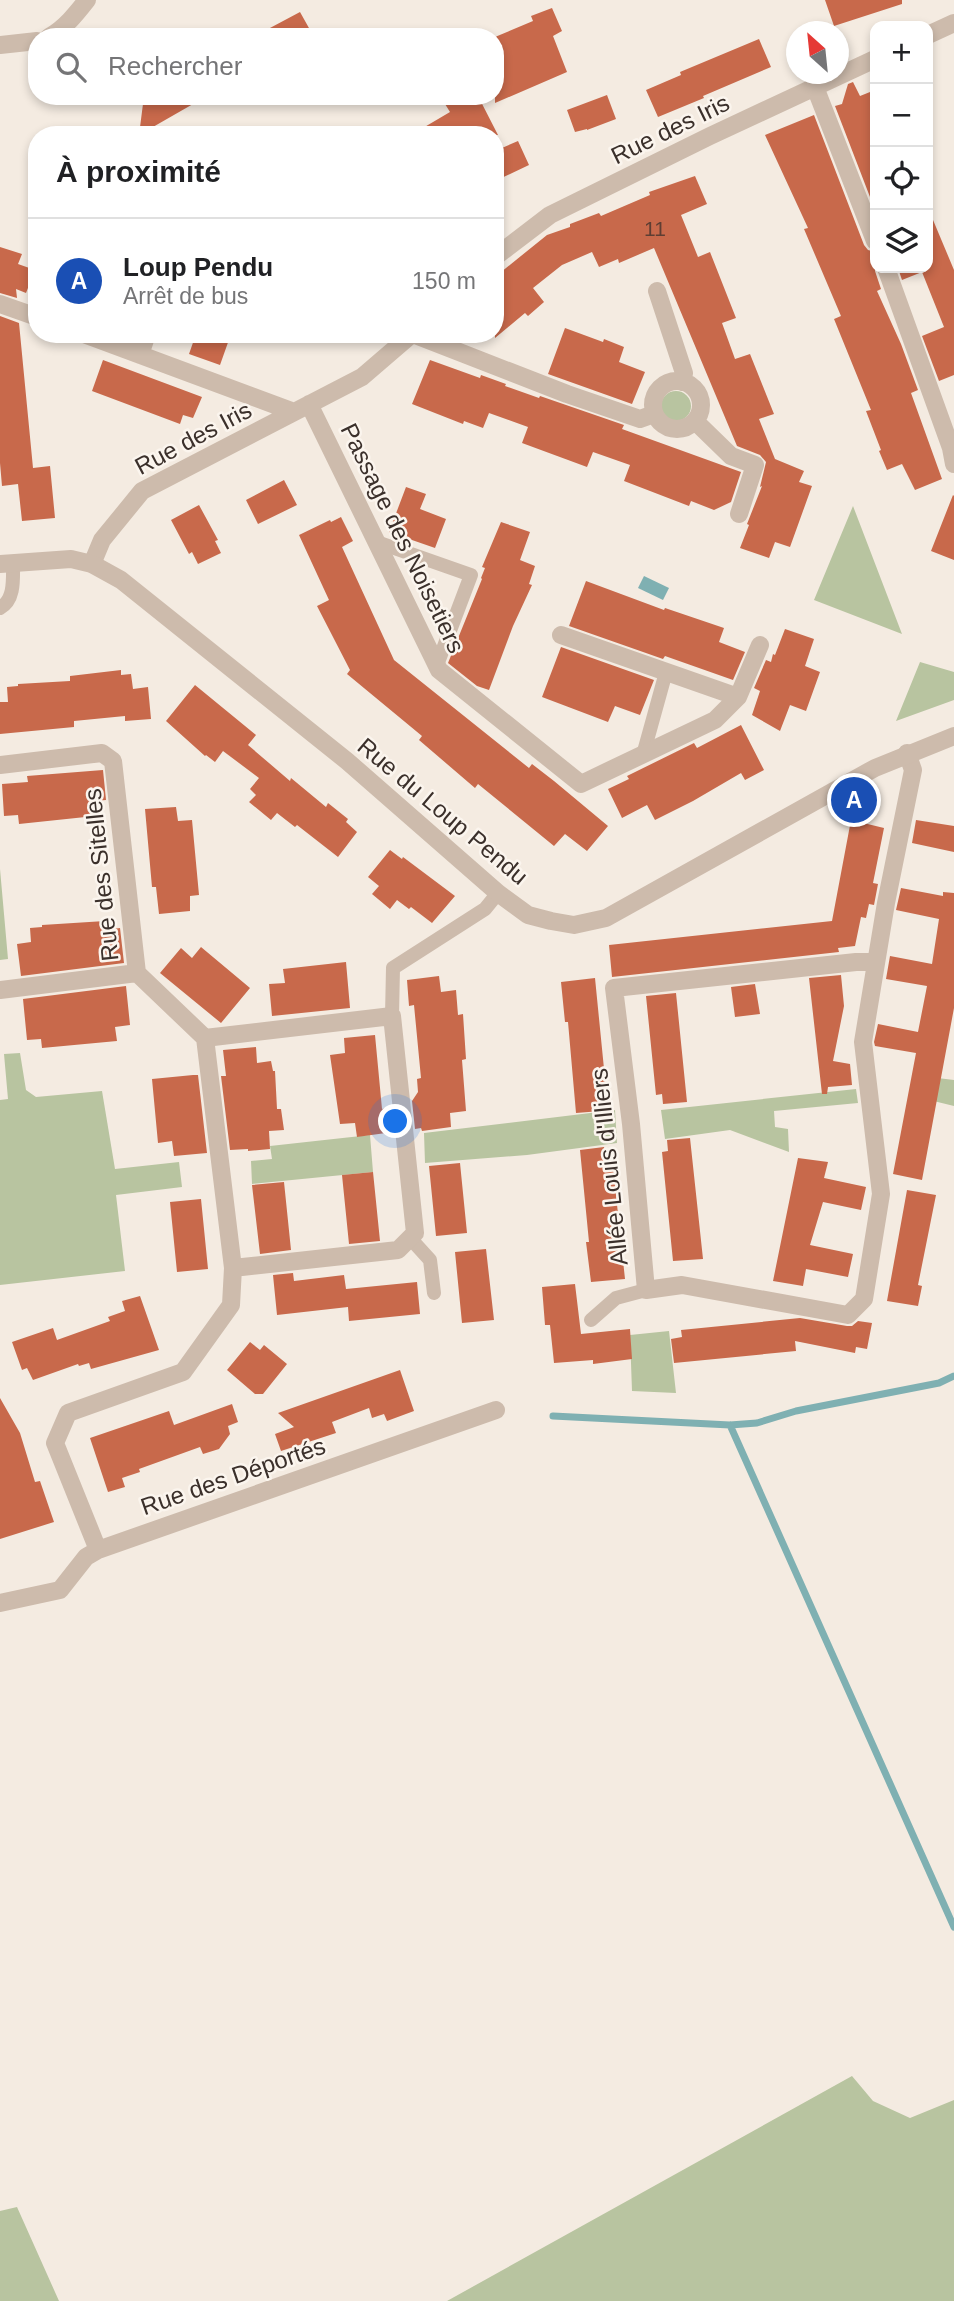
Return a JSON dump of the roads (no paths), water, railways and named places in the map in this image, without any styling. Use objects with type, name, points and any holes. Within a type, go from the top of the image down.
[{"type":"street","points":[[63,28],[87,0]]},
{"type":"street","points":[[933,33],[954,23]]},
{"type":"street","points":[[0,45],[28,43]]},
{"type":"street","name":"Rue des Iris","points":[[504,250],[550,215],[870,61]]},
{"type":"street","points":[[815,87],[870,228]]},
{"type":"street","points":[[888,273],[951,448],[954,464]]},
{"type":"street","points":[[657,291],[684,373],[682,382]]},
{"type":"street","points":[[0,304],[28,314]]},
{"type":"street","points":[[108,343],[302,408]]},
{"type":"street","points":[[140,355],[145,343]]},
{"type":"street","name":"Rue des Iris","points":[[92,564],[102,540],[142,491],[362,377],[402,343]]},
{"type":"street","points":[[435,343],[640,419],[654,414]]},
{"type":"street","points":[[675,381],[696,390],[700,398],[699,414],[688,427],[672,429],[658,421],[654,414],[653,399],[661,387],[675,381]]},
{"type":"street","name":"Passage des Noisetiers","points":[[302,408],[377,542],[439,670],[581,784],[715,720],[738,697],[760,645]]},
{"type":"street","points":[[695,421],[731,456],[755,465],[739,514]]},
{"type":"street","name":"Rue du Loup Pendu","points":[[6,564],[71,559],[92,564],[121,580],[347,761],[498,892],[528,915],[551,921],[574,925],[606,918],[875,768],[954,736]]},
{"type":"street","points":[[561,635],[738,697]]},
{"type":"street","name":"Rue des Sitelles","points":[[0,765],[102,753],[113,761],[137,973]]},
{"type":"street","name":"Allée Louis d'Illiers","points":[[875,962],[614,988],[631,1124],[646,1290],[682,1284],[848,1315],[864,1299],[881,1194],[863,1042],[875,962],[913,770],[907,753]]},
{"type":"street","points":[[0,990],[137,973],[205,1038],[233,1268],[231,1305],[183,1372],[68,1413],[55,1443],[98,1550]]},
{"type":"street","points":[[205,1038],[392,1016],[415,1233],[398,1251],[233,1268]]},
{"type":"street","name":"Rue des Déportés","points":[[0,1603],[60,1590],[86,1557],[98,1550],[496,1410]]},
{"type":"lane","points":[[377,542],[471,575],[437,665]]},
{"type":"lane","points":[[0,608],[4,607],[10,598],[6,564]]},
{"type":"lane","points":[[643,755],[666,672]]},
{"type":"lane","points":[[392,1016],[393,968],[485,909],[498,892]]},
{"type":"lane","points":[[410,1238],[430,1260],[434,1293]]},
{"type":"lane","points":[[591,1321],[616,1298],[646,1290]]},
{"type":"water","points":[[644,576],[669,588],[663,600],[638,588]]},
{"type":"waterway","points":[[553,1416],[730,1425],[757,1423],[796,1411],[939,1383],[954,1376]]},
{"type":"waterway","points":[[730,1425],[954,1927]]},
{"type":"place","name":"Loup Pendu","points":[[854,800]]}]
